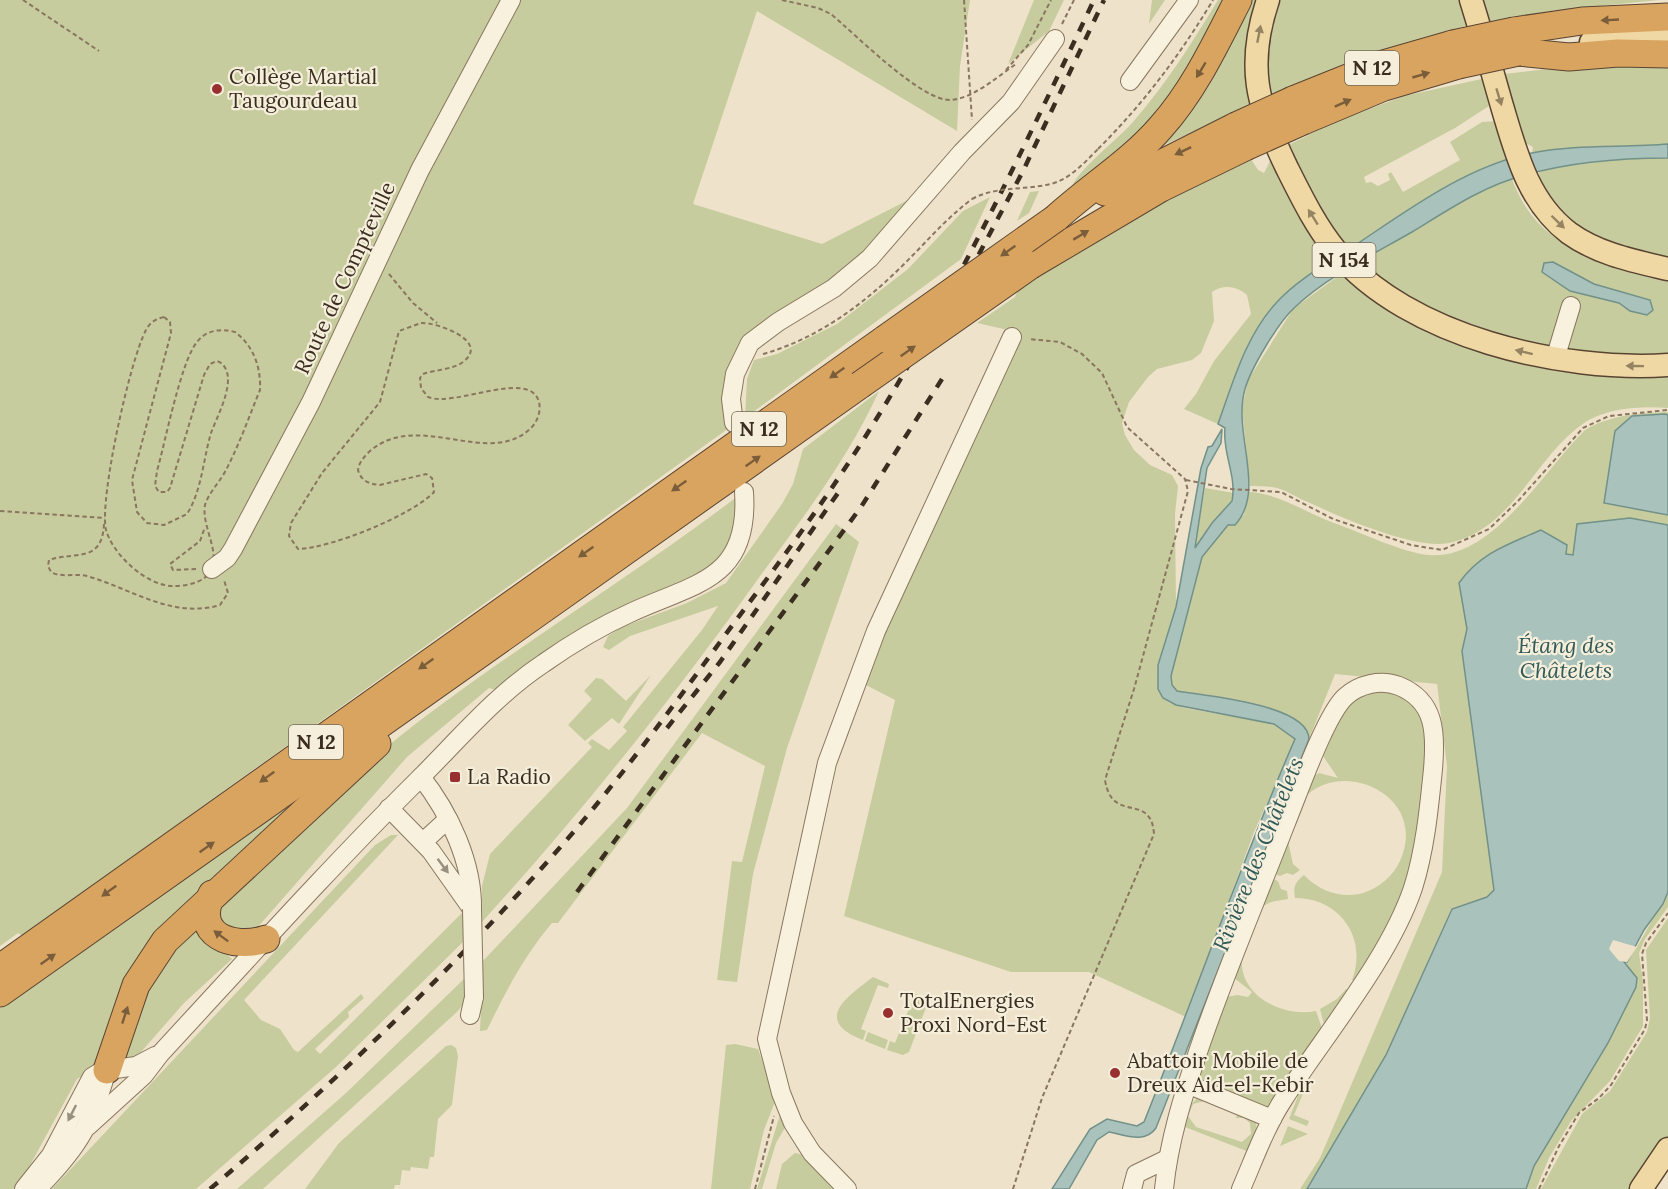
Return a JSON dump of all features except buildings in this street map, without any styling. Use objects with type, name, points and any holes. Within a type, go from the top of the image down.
[{"type":"highway","points":[[1056,218],[1137,152],[1161,127],[1203,67],[1238,0]]},
{"type":"highway","name":"N 12","points":[[0,993],[1031,265],[1161,188],[1240,137],[1298,110],[1384,87],[1456,55],[1516,41],[1582,21],[1668,17]]},
{"type":"highway","points":[[1516,41],[1569,57],[1618,53],[1668,54]]},
{"type":"highway","name":"N 12","points":[[0,968],[1056,218],[1175,155],[1240,137]]},
{"type":"highway","points":[[107,1070],[127,1006],[145,968],[165,941],[212,894],[380,741],[494,656],[602,567]]},
{"type":"highway","points":[[212,894],[206,911],[217,936],[240,944],[266,939]]},
{"type":"main road","name":"N 154","points":[[1268,0],[1256,55],[1259,100],[1278,149],[1304,202],[1338,253],[1376,289],[1420,313],[1482,340],[1555,359],[1602,365],[1668,365]]},
{"type":"main road","points":[[1471,0],[1516,152],[1524,175],[1542,206],[1571,234],[1607,253],[1668,268]]},
{"type":"main road","name":"N 12","points":[[1516,41],[1585,42],[1668,38]]},
{"type":"main road","points":[[1641,1189],[1668,1149]]},
{"type":"street","name":"Route de Compteville","points":[[211,570],[233,549],[276,470],[381,257],[420,170],[511,0]]},
{"type":"street","points":[[1130,81],[1189,0]]},
{"type":"street","points":[[734,423],[731,399],[735,374],[750,343],[778,322],[834,288],[870,258],[973,140],[1011,102],[1055,39]]},
{"type":"street","points":[[1555,359],[1571,306]]},
{"type":"street","points":[[847,1189],[802,1140],[781,1093],[767,1039],[827,763],[876,631],[1012,337]]},
{"type":"street","points":[[38,1189],[73,1150],[88,1126],[118,1095],[144,1075],[160,1054],[389,808],[497,700],[541,664],[616,619],[678,593],[715,574],[733,554],[742,535],[744,492]]},
{"type":"street","points":[[1164,1189],[1167,1159],[1187,1084],[1234,955],[1308,770],[1336,709],[1348,694],[1360,687],[1382,683],[1397,686],[1412,693],[1426,706],[1434,727],[1429,812],[1418,872],[1392,933],[1272,1119],[1241,1189]]},
{"type":"street","points":[[421,777],[441,802],[471,879],[472,1006]]},
{"type":"street","points":[[389,808],[423,842],[462,891],[472,909]]},
{"type":"street","points":[[423,842],[448,819]]},
{"type":"street","points":[[24,1189],[51,1155],[89,1080],[98,1072],[136,1066],[160,1054]]},
{"type":"street","points":[[88,1126],[107,1070]]},
{"type":"street","points":[[1187,1084],[1272,1119]]},
{"type":"street","points":[[1132,1189],[1136,1174],[1167,1159]]},
{"type":"path","points":[[23,0],[99,51]]},
{"type":"path","points":[[782,0],[818,8],[831,14],[920,90],[938,99],[950,100],[969,93],[1020,62]]},
{"type":"path","points":[[964,0],[973,140]]},
{"type":"path","points":[[1003,73],[1028,45],[1051,0]]},
{"type":"path","points":[[1055,39],[1074,0]]},
{"type":"path","points":[[757,356],[787,347],[858,307],[900,268],[947,218],[972,199],[992,191],[1056,183],[1073,173],[1149,94],[1191,37],[1213,0]]},
{"type":"path","points":[[381,257],[401,291],[440,325],[464,338],[469,348],[469,356],[459,365],[423,374],[420,383],[423,393],[434,400],[444,400],[507,388],[528,389],[535,393],[539,403],[537,421],[524,434],[490,443],[423,434],[388,439],[362,459],[358,470],[362,479],[380,485],[415,474],[426,474],[432,478],[434,492],[417,504],[359,533],[314,547],[298,549],[294,546],[289,530],[307,497],[333,458],[380,402],[399,331],[413,324],[440,325]]},
{"type":"path","points":[[164,317],[170,322],[171,333],[132,480],[137,512],[147,523],[164,525],[187,514],[199,487],[228,376],[224,365],[217,361],[210,364],[204,375],[171,488],[167,492],[159,492],[155,486],[158,471],[187,360],[197,341],[212,331],[235,332],[247,344],[259,371],[260,390],[229,464],[206,504],[205,524],[200,541],[170,564],[171,569],[176,571],[211,570],[228,588],[225,602],[214,607],[188,609],[141,598],[89,577],[51,572],[48,566],[49,560],[82,555],[97,547],[104,534],[105,518],[125,396],[146,330],[156,319],[164,317]]},
{"type":"path","points":[[1012,337],[1060,342],[1082,354],[1102,374],[1127,427],[1185,479],[1231,489],[1252,488],[1281,492],[1333,519],[1411,545],[1442,550],[1489,529],[1518,501],[1583,428],[1609,416],[1668,410]]},
{"type":"path","points":[[1012,1189],[1042,1098],[1154,834],[1153,822],[1143,811],[1115,803],[1107,795],[1105,780],[1134,689],[1188,491],[1185,479]]},
{"type":"path","points":[[0,511],[105,518]]},
{"type":"path","points":[[105,518],[106,531],[117,550],[137,570],[155,581],[182,585],[204,578],[211,570],[213,552],[205,524]]},
{"type":"path","points":[[1539,1189],[1546,1170],[1574,1121],[1611,1085],[1645,1029],[1647,1020],[1642,954],[1646,942],[1668,913]]},
{"type":"path","points":[[755,1189],[781,1093]]},
{"type":"green space","points":[[0,0],[970,0],[960,66],[957,131],[757,11],[693,204],[822,244],[910,199],[865,254],[841,274],[749,336],[729,428],[22,936],[18,933],[0,946]]},
{"type":"green space","points":[[1034,0],[1064,0],[1049,31],[1008,64]]},
{"type":"green space","points":[[1152,0],[1165,0],[1149,24]]},
{"type":"green space","points":[[1218,0],[1227,0],[1177,90],[1158,115],[1128,144],[1072,186],[1083,171],[1126,129],[1157,93]]},
{"type":"green space","points":[[1244,0],[1261,0],[1252,105],[1157,148]]},
{"type":"green space","points":[[1278,0],[1463,0],[1469,25],[1352,60],[1267,98],[1269,29]]},
{"type":"green space","points":[[1478,0],[1659,0],[1550,11],[1484,23]]},
{"type":"green space","points":[[1668,63],[1668,144],[1532,153],[1533,147],[1525,143],[1504,74],[1572,66]]},
{"type":"green space","points":[[1486,78],[1489,106],[1455,128],[1364,177],[1366,183],[1371,182],[1378,186],[1390,180],[1388,174],[1391,172],[1403,192],[1460,160],[1450,142],[1482,122],[1497,121],[1506,160],[1446,188],[1349,249],[1314,200],[1288,145],[1309,135],[1308,132],[1404,96]]},
{"type":"green space","points":[[1272,157],[1334,258],[1289,292],[1259,329],[1237,372],[1218,424],[1184,409],[1196,394],[1214,361],[1251,314],[1247,295],[1230,287],[1212,292],[1214,321],[1201,353],[1192,360],[1157,369],[1129,402],[1122,423],[1125,435],[1134,450],[1150,465],[1172,475],[1178,486],[1175,514],[1176,607],[1158,665],[1168,702],[1185,708],[1274,724],[1296,739],[1254,832],[1186,1017],[1089,972],[1011,972],[844,916],[895,700],[864,684],[875,652],[1006,358],[1021,333],[977,323],[1015,297],[1018,290],[1132,220],[1251,159],[1258,170],[1264,173]]},
{"type":"green space","points":[[1629,158],[1668,158],[1668,261],[1616,248],[1570,227],[1540,184],[1539,172],[1559,167]]},
{"type":"green space","points":[[1512,179],[1523,203],[1555,238],[1596,259],[1619,267],[1668,278],[1668,354],[1588,352],[1547,346],[1505,336],[1427,307],[1392,286],[1361,261],[1482,190]]},
{"type":"green space","points":[[1039,191],[1029,213],[1017,221],[1030,192]]},
{"type":"green space","points":[[990,197],[961,259],[745,418],[747,379],[754,360],[777,354],[837,324],[908,269],[963,211]]},
{"type":"green space","points":[[1342,273],[1463,337],[1668,369],[1668,408],[1624,409],[1603,414],[1584,423],[1551,454],[1507,508],[1491,523],[1471,535],[1449,543],[1418,542],[1399,537],[1341,517],[1281,489],[1250,486],[1242,408],[1248,380],[1293,309]]},
{"type":"green space","points":[[879,391],[839,465],[693,668],[591,797],[482,922],[482,886],[490,854],[592,747],[588,743],[592,739],[609,750],[627,731],[623,727],[702,630],[718,606],[630,636],[609,650],[603,647],[608,636],[622,627],[687,603],[726,583],[782,504],[793,484],[803,449]]},
{"type":"green space","points":[[1668,412],[1668,415],[1632,416],[1605,503],[1668,515],[1668,525],[1630,518],[1574,555],[1566,554],[1541,530],[1496,550],[1478,563],[1460,583],[1467,629],[1462,652],[1494,890],[1487,897],[1451,909],[1386,1055],[1307,1189],[1300,1189],[1320,1158],[1442,872],[1447,766],[1437,684],[1335,674],[1309,739],[1303,727],[1291,717],[1273,709],[1253,703],[1177,691],[1172,685],[1171,676],[1202,557],[1228,525],[1244,515],[1249,492],[1272,496],[1323,519],[1407,550],[1429,555],[1452,553],[1474,543],[1516,509],[1585,430],[1615,418],[1636,414]]},
{"type":"green space","points":[[1205,488],[1234,493],[1229,507],[1211,523],[1194,551]]},
{"type":"green space","points":[[738,496],[739,526],[721,561],[496,690],[489,688],[407,757],[257,928],[252,932],[222,928],[216,906],[340,788],[391,743],[457,693],[659,554]]},
{"type":"green space","points":[[836,524],[859,542],[787,748],[753,874],[737,982],[717,980],[732,861],[742,862],[765,766],[702,733],[558,923],[552,923],[542,935],[516,974],[487,1030],[480,1031],[483,961],[627,808]]},
{"type":"green space","points":[[651,675],[619,724],[612,718],[585,741],[568,725],[592,699],[584,691],[596,678],[602,679],[626,701]]},
{"type":"green space","points":[[1380,686],[1409,695],[1425,709],[1432,732],[1433,753],[1422,834],[1406,898],[1378,951],[1358,981],[1352,980],[1356,964],[1356,949],[1353,936],[1346,923],[1325,905],[1295,898],[1295,888],[1304,875],[1323,889],[1339,894],[1355,895],[1380,885],[1394,872],[1400,861],[1406,833],[1399,810],[1383,793],[1361,783],[1337,782],[1315,789],[1298,807],[1290,836],[1287,836],[1293,864],[1300,870],[1293,875],[1287,873],[1280,876],[1270,872],[1307,780],[1319,773],[1338,778],[1321,753],[1329,730],[1342,706],[1361,690]]},
{"type":"green space","points":[[309,792],[226,874],[97,1068],[77,1079],[22,1180],[13,1189],[0,1189],[0,1008]]},
{"type":"green space","points":[[391,835],[398,835],[244,1000],[261,1020],[280,1029],[294,1050],[298,1052],[361,994],[364,998],[348,1012],[349,1017],[315,1049],[320,1054],[465,910],[465,940],[336,1067],[196,1189],[52,1189],[375,845]]},
{"type":"green space","points":[[1268,877],[1278,881],[1281,889],[1287,891],[1288,899],[1271,902],[1259,911],[1256,917],[1242,957],[1247,983],[1255,993],[1277,1007],[1290,1011],[1316,1011],[1323,1031],[1269,1108],[1202,1086],[1195,1076],[1222,998],[1237,995],[1248,997],[1252,992],[1234,978]]},
{"type":"green space","points":[[1668,892],[1668,907],[1645,939],[1639,953],[1643,982],[1643,1026],[1610,1081],[1571,1121],[1549,1158],[1536,1189],[1526,1189],[1534,1166],[1608,1043],[1636,987],[1637,982],[1624,961],[1637,947]]},
{"type":"green space","points":[[1668,918],[1668,1137],[1633,1189],[1541,1189],[1582,1114],[1610,1091],[1647,1032],[1650,1018],[1646,950]]},
{"type":"green space","points":[[195,924],[232,959],[184,1003],[141,1052],[130,1059],[123,1060],[154,972]]},
{"type":"green space","points":[[873,977],[889,984],[888,988],[878,985],[861,1029],[866,1031],[863,1040],[839,1025],[837,1017],[839,1008],[845,1000]]},
{"type":"green space","points":[[465,978],[464,1003],[458,1011],[263,1189],[237,1189],[346,1093]]},
{"type":"green space","points":[[1346,989],[1352,993],[1325,1028],[1320,1009],[1337,999]]},
{"type":"green space","points":[[905,990],[923,997],[927,1005],[909,1052],[903,1055],[887,1050],[890,1041],[895,1043],[913,999],[903,994]]},
{"type":"green space","points":[[868,1032],[888,1040],[885,1049],[865,1041]]},
{"type":"green space","points":[[735,1044],[758,1049],[776,1099],[764,1130],[750,1189],[711,1189],[726,1045]]},
{"type":"green space","points":[[451,1045],[456,1048],[458,1056],[452,1105],[438,1119],[434,1157],[430,1157],[428,1169],[411,1167],[410,1171],[402,1170],[400,1185],[395,1185],[394,1189],[305,1189],[339,1143],[446,1046]]},
{"type":"green space","points":[[1307,1073],[1311,1075],[1294,1115],[1309,1121],[1307,1126],[1289,1119]]},
{"type":"green space","points":[[1198,1097],[1220,1103],[1221,1108],[1205,1101],[1193,1104],[1188,1116],[1196,1127],[1242,1142],[1251,1134],[1250,1123],[1244,1118],[1236,1118],[1237,1114],[1228,1111],[1229,1109],[1256,1121],[1257,1134],[1249,1152],[1185,1127],[1187,1109]]},
{"type":"green space","points":[[782,1114],[787,1124],[776,1143],[762,1189],[757,1189],[780,1115]]},
{"type":"green space","points":[[1288,1126],[1308,1134],[1280,1146]]},
{"type":"green space","points":[[795,1153],[804,1155],[837,1189],[776,1189],[782,1164]]},
{"type":"water","name":"Rivière des Châtelets","points":[[1668,144],[1668,158],[1614,160],[1560,167],[1510,180],[1480,192],[1351,267],[1307,296],[1280,324],[1266,346],[1248,380],[1242,406],[1249,478],[1244,511],[1235,525],[1228,525],[1202,557],[1171,676],[1172,685],[1177,691],[1231,699],[1292,717],[1304,727],[1309,739],[1156,1128],[1141,1137],[1109,1132],[1097,1140],[1069,1189],[1052,1189],[1090,1129],[1107,1119],[1137,1126],[1144,1122],[1255,834],[1295,739],[1274,724],[1176,705],[1163,698],[1158,689],[1158,665],[1176,607],[1201,468],[1208,447],[1212,446],[1222,429],[1221,443],[1207,468],[1195,548],[1212,523],[1232,501],[1233,482],[1225,428],[1218,424],[1235,376],[1257,329],[1277,302],[1303,279],[1437,192],[1483,168],[1507,159],[1549,150]]},
{"type":"water","points":[[1553,262],[1594,284],[1650,300],[1653,310],[1647,315],[1630,311],[1619,303],[1570,291],[1542,272],[1544,263]]},
{"type":"water","points":[[1668,415],[1668,515],[1604,503],[1615,431],[1632,416]]},
{"type":"water","name":"Étang des Châtelets","points":[[1630,518],[1668,525],[1668,892],[1627,962],[1624,962],[1637,978],[1636,987],[1608,1043],[1534,1166],[1526,1189],[1307,1189],[1386,1055],[1452,909],[1487,897],[1494,890],[1462,651],[1467,629],[1459,583],[1476,564],[1486,557],[1541,530],[1567,545],[1566,554],[1573,555],[1577,524]]},
{"type":"pier","points":[[1613,940],[1637,947],[1627,962],[1619,961],[1609,949]]},
{"type":"railway","points":[[210,1189],[349,1065],[437,979],[523,889],[587,817],[672,707],[823,501],[903,375],[989,216],[1094,0]]},
{"type":"railway","points":[[960,290],[1023,171],[1104,0]]},
{"type":"railway","points":[[577,892],[861,507],[942,379]]},
{"type":"railway","points":[[667,728],[720,662],[838,493]]},
{"type":"place","name":"Collège Martial Taugourdeau","points":[[217,89]]},
{"type":"place","name":"La Radio","points":[[455,777]]},
{"type":"place","name":"TotalEnergies Proxi Nord-Est","points":[[888,1013]]},
{"type":"place","name":"Abattoir Mobile de Dreux Aid-el-Kebir","points":[[1115,1073]]}]
